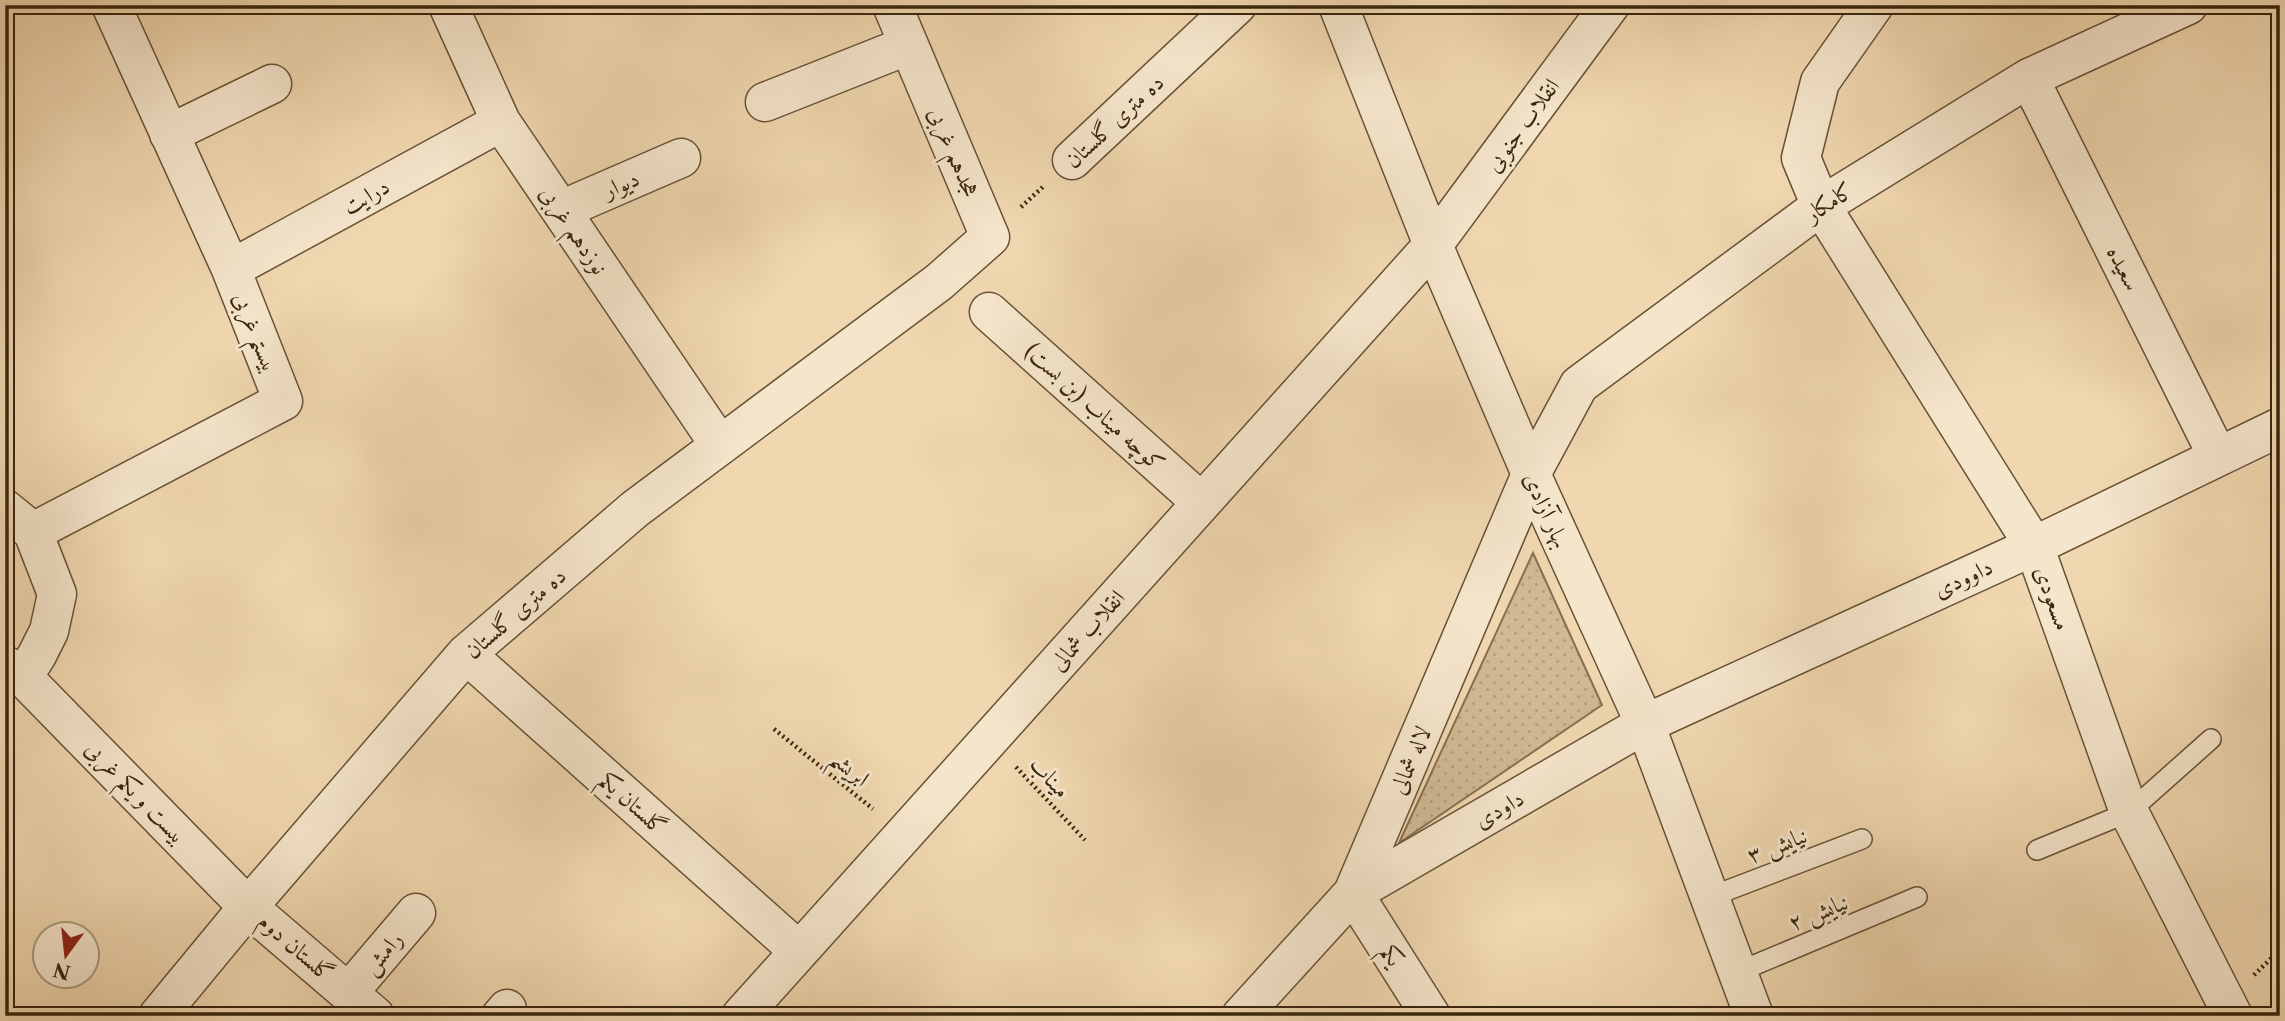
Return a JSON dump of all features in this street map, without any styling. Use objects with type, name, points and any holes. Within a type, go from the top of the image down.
[{"type":"street","name":"بیستم غربی","points":[[19,520],[283,401],[231,269],[111,5]]},
{"type":"street","name":"نوزدهم غربی","points":[[448,5],[501,122],[719,444]]},
{"type":"street","name":"هجدهم غربی","points":[[892,5],[990,237]]},
{"type":"street","name":"ده متری گلستان","points":[[1072,160],[1237,5]]},
{"type":"street","name":"بهار آزادی","points":[[1338,5],[1433,245],[1531,474],[1645,724],[1754,1016]]},
{"type":"street","name":"انقلاب جنوبی","points":[[1433,245],[1610,5]]},
{"type":"street","name":"مسعودی","points":[[1874,5],[1820,82],[1801,158],[1821,206],[2034,546],[2129,812],[2234,1016]]},
{"type":"street","name":"کامکار","points":[[1531,474],[1579,385],[1821,206],[2029,78],[2188,5]]},
{"type":"street","points":[[765,102],[909,45]]},
{"type":"street","name":"سعیده","points":[[2029,78],[2218,457]]},
{"type":"street","points":[[169,134],[272,84]]},
{"type":"street","name":"درایت","points":[[231,269],[501,122]]},
{"type":"street","name":"دیوار","points":[[561,210],[681,158]]},
{"type":"street","name":"ده متری گلستان","points":[[158,1016],[466,654],[635,509],[939,282],[990,237]]},
{"type":"street","name":"انقلاب شمالی","points":[[741,1016],[1433,245]]},
{"type":"street","name":"کوچه میناب (بن بست)","points":[[989,312],[1201,502]]},
{"type":"street","name":"داوودی","points":[[1645,724],[2034,546],[2280,428]]},
{"type":"street","name":"لاله شمالی","points":[[1242,1015],[1353,893],[1531,474]]},
{"type":"street","points":[[14,671],[37,655],[49,631],[57,594],[19,520]]},
{"type":"street","name":"گلستان یکم","points":[[466,654],[799,951]]},
{"type":"street","name":"بیست و یکم غربی","points":[[14,671],[248,907]]},
{"type":"street","name":"داودی","points":[[1353,893],[1645,724]]},
{"type":"street","name":"یکم","points":[[1353,893],[1431,1016]]},
{"type":"street","name":"گلستان دوم","points":[[248,907],[362,1004]]},
{"type":"street","name":"رامش","points":[[362,1004],[416,913]]},
{"type":"lane","points":[[2037,850],[2129,812],[2211,739]]},
{"type":"lane","name":"نیایش ۳","points":[[1710,897],[1862,839]]},
{"type":"lane","name":"نیایش ۲","points":[[1738,972],[1917,897]]},
{"type":"path","name":"ده متری گلستان","points":[[990,237],[1072,160]]},
{"type":"path","name":"ابریشم","points":[[774,729],[904,834]]},
{"type":"path","name":"میناب","points":[[989,739],[1085,840]]},
{"type":"shaded area","points":[[1533,553],[1602,705],[1399,843]]}]
